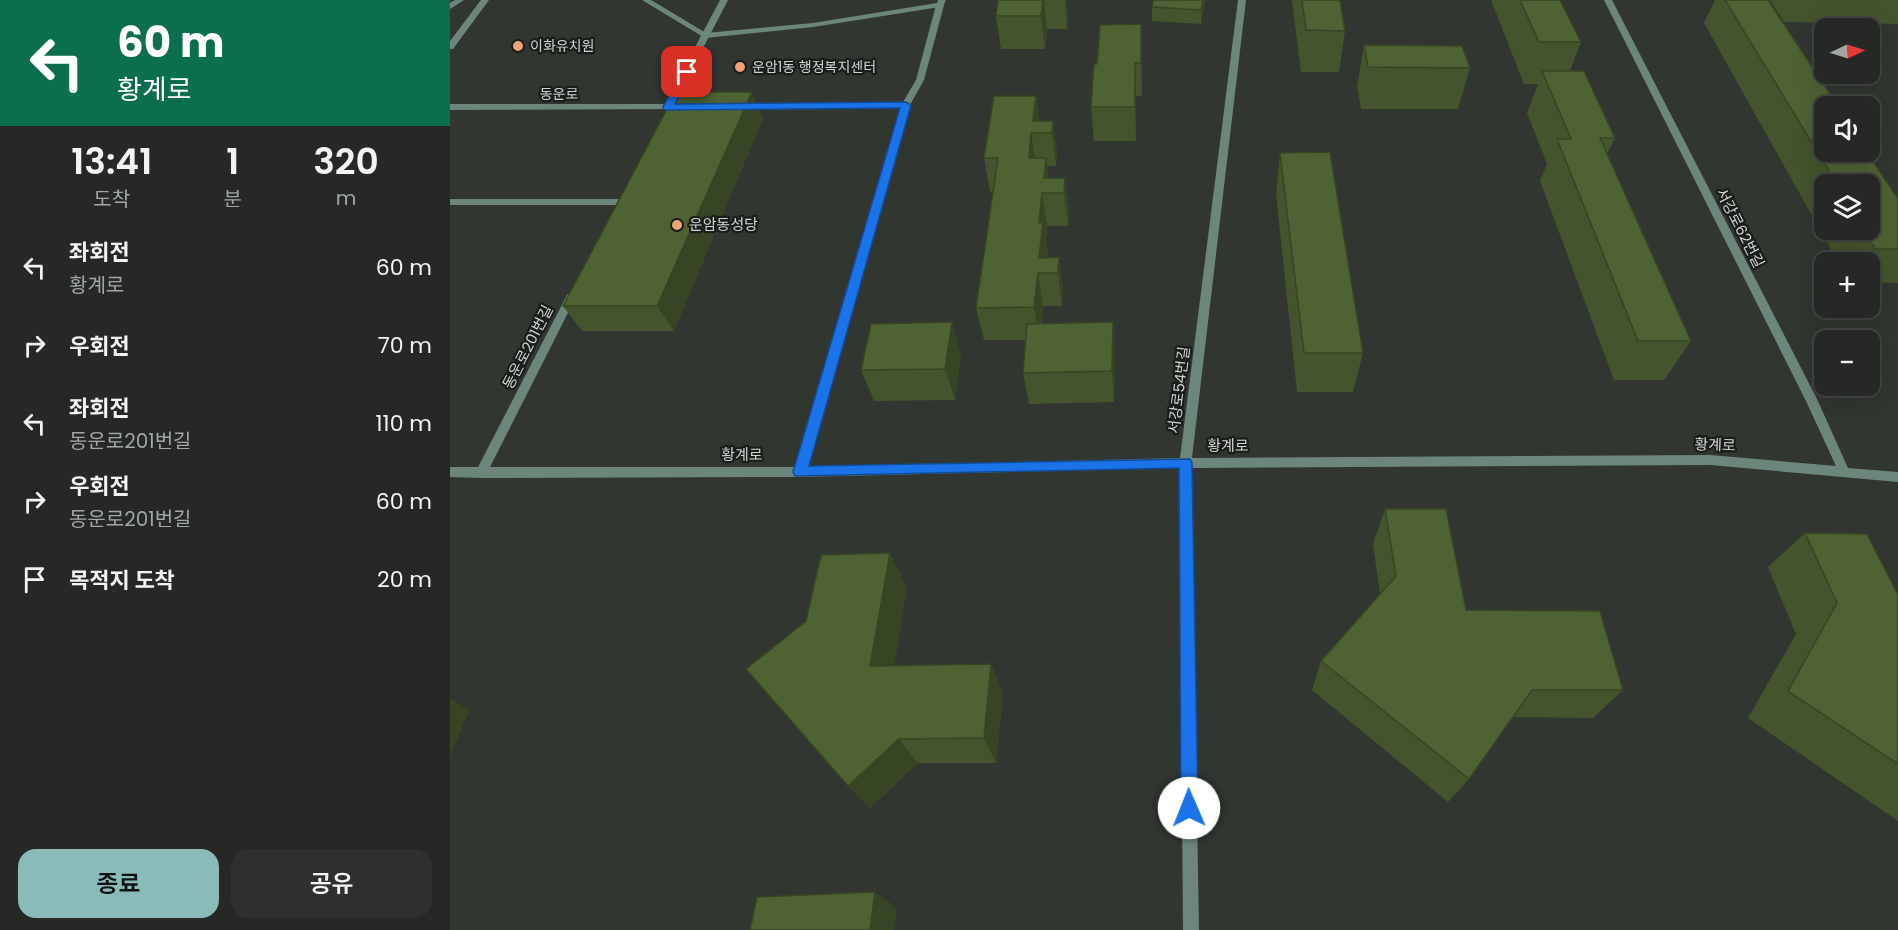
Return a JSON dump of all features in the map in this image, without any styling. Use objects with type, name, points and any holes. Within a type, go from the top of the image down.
[{"type":"street","points":[[450,6],[460,0]]},
{"type":"street","points":[[450,47],[485,0]]},
{"type":"street","points":[[646,0],[705,36],[813,25],[941,2],[920,80],[906,105],[800,472]]},
{"type":"street","points":[[663,118],[724,0]]},
{"type":"street","name":"서강로54번길","points":[[1191,930],[1185,463],[1242,0]]},
{"type":"street","name":"서강로62번길","points":[[1608,0],[1811,399],[1844,471]]},
{"type":"street","points":[[728,107],[906,105]]},
{"type":"street","name":"동운로","points":[[450,107],[668,107]]},
{"type":"street","points":[[668,107],[692,107]]},
{"type":"street","points":[[614,212],[625,191]]},
{"type":"street","points":[[450,202],[620,202]]},
{"type":"street","name":"동운로201번길","points":[[481,472],[577,285]]},
{"type":"street","name":"황계로","points":[[450,472],[800,472],[1185,463],[1710,460],[1898,477]]},
{"type":"building","points":[[998,0],[1043,0],[1041,16],[996,16]]},
{"type":"building","points":[[1153,0],[1203,0],[1201,10],[1152,7]]},
{"type":"building","points":[[1302,0],[1340,0],[1345,31],[1306,30]]},
{"type":"building","points":[[1520,0],[1560,0],[1581,42],[1539,42]]},
{"type":"building","points":[[1725,0],[1768,0],[1814,70],[1814,84],[1823,84],[1831,96],[1814,96],[1814,146]]},
{"type":"building","points":[[1141,24],[1141,63],[1135,63],[1135,107],[1091,107],[1094,63],[1097,64],[1100,25]]},
{"type":"building","points":[[1364,45],[1462,46],[1470,68],[1368,67]]},
{"type":"building","points":[[1542,71],[1584,71],[1615,138],[1600,138],[1691,341],[1638,341],[1557,139],[1571,139]]},
{"type":"building","points":[[676,92],[752,92],[657,306],[563,306]]},
{"type":"building","points":[[994,96],[1036,96],[1033,121],[1053,121],[1052,133],[1031,133],[1029,158],[1046,158],[1044,178],[1065,178],[1064,193],[1042,193],[1039,223],[1043,222],[1039,258],[1059,257],[1058,273],[1038,273],[1034,307],[976,308],[998,158],[984,158]]},
{"type":"building","points":[[1330,152],[1363,353],[1304,353],[1280,153]]},
{"type":"building","points":[[1824,162],[1874,162],[1898,199],[1898,249],[1875,249],[1870,240],[1880,240],[1880,174],[1831,174]]},
{"type":"building","points":[[952,322],[945,369],[861,370],[871,324]]},
{"type":"building","points":[[1113,322],[1112,371],[1023,373],[1027,324]]},
{"type":"building","points":[[1385,509],[1446,509],[1466,610],[1600,611],[1623,690],[1532,690],[1469,779],[1321,661],[1396,576]]},
{"type":"building","points":[[1805,533],[1867,534],[1898,595],[1898,764],[1788,691],[1837,603]]},
{"type":"building","points":[[890,553],[870,666],[991,664],[984,738],[899,739],[848,786],[746,669],[806,621],[821,555]]},
{"type":"building","points":[[875,892],[870,930],[750,930],[757,897]]},
{"type":"place","name":"이화유치원","points":[[518,46]]},
{"type":"place","name":"운암1동 행정복지센터","points":[[740,67]]},
{"type":"place","name":"운암동성당","points":[[677,225]]},
{"type":"route","points":[[687,72],[668,107],[906,105],[800,472],[1185,463],[1189,808]]}]
